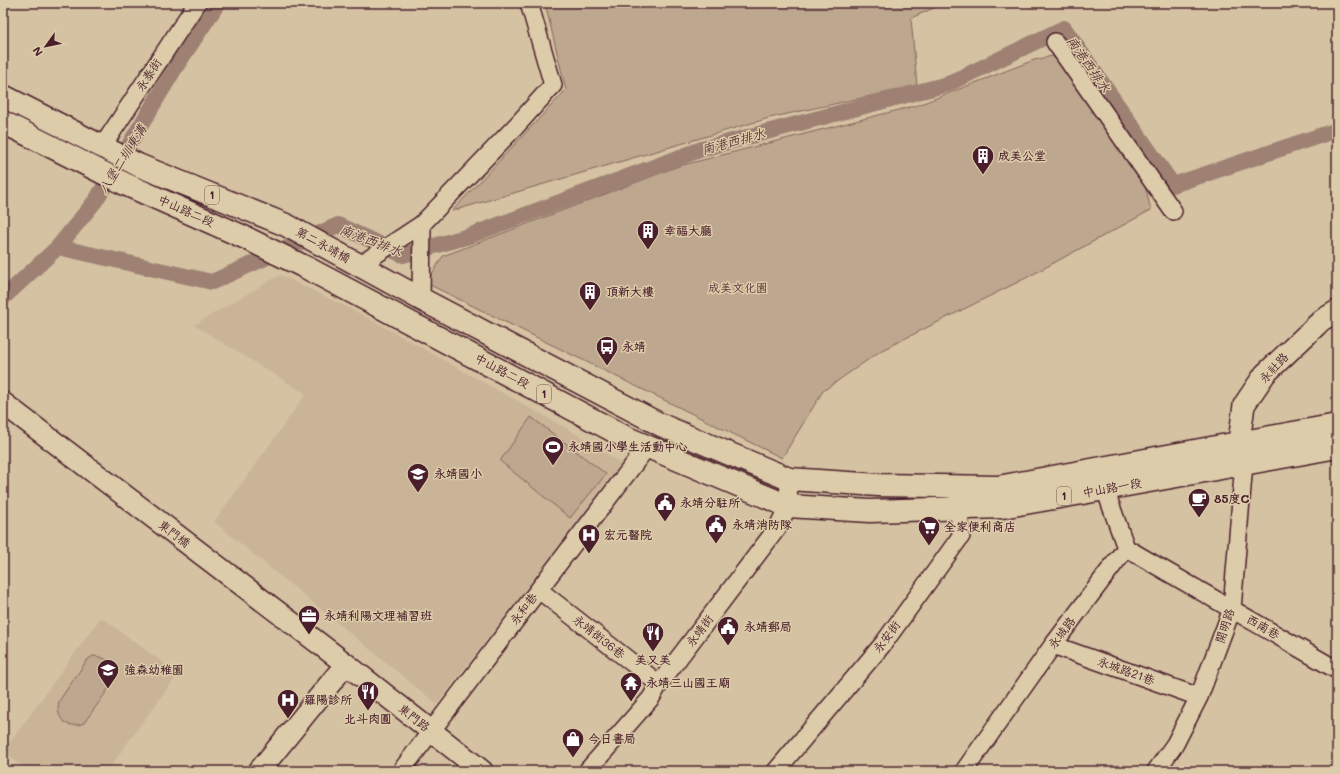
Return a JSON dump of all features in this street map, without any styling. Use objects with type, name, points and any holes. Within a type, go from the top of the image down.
[{"type":"main road","name":"1","points":[[3,96],[102,147]]},
{"type":"main road","name":"中山路二段","points":[[3,122],[125,184],[246,238],[306,268],[627,438],[788,506]]},
{"type":"main road","name":"中山路二段","points":[[102,147],[138,165],[286,226]]},
{"type":"main road","name":"第二永靖橋","points":[[286,226],[360,265]]},
{"type":"main road","name":"1","points":[[360,265],[421,299],[661,425],[789,479]]},
{"type":"main road","name":"中山路一段","points":[[789,479],[878,485],[998,487],[1337,425]]},
{"type":"main road","name":"中山路一段","points":[[788,506],[870,511],[1002,507],[1337,447]]},
{"type":"street","name":"永泰街","points":[[102,147],[197,3]]},
{"type":"street","points":[[360,265],[422,224],[517,125],[553,85],[529,3]]},
{"type":"street","points":[[1055,42],[1173,211]]},
{"type":"street","points":[[421,299],[422,224]]},
{"type":"street","name":"永社路","points":[[1239,442],[1244,405],[1265,374],[1322,320],[1337,311]]},
{"type":"street","name":"東門橋","points":[[3,403],[346,664]]},
{"type":"street","name":"開明路","points":[[1156,771],[1175,744],[1199,698],[1232,609],[1244,463],[1239,442]]},
{"type":"street","name":"永和巷","points":[[401,771],[647,447]]},
{"type":"street","name":"永靖街","points":[[587,771],[651,698],[659,684],[778,527],[788,506],[789,479]]},
{"type":"street","name":"永安街","points":[[776,771],[882,644],[961,536],[957,486]]},
{"type":"street","points":[[1105,489],[1126,548]]},
{"type":"street","name":"西南巷","points":[[1126,548],[1337,670]]},
{"type":"street","name":"永城路","points":[[964,771],[1053,645],[1126,548]]},
{"type":"street","name":"永靖街36巷","points":[[539,590],[659,684]]},
{"type":"street","name":"永城路21巷","points":[[1053,645],[1199,698]]},
{"type":"street","points":[[259,771],[346,664]]},
{"type":"street","name":"東門路","points":[[346,664],[482,771]]},
{"type":"shaded area","name":"永靖國小","points":[[280,275],[361,314],[582,437],[623,465],[437,704],[214,522],[306,394],[194,325]]},
{"type":"shaded area","name":"強森幼稚園","points":[[101,617],[178,674],[107,771],[29,771],[3,752]]},
{"type":"green space","points":[[545,3],[945,3],[911,18],[917,86],[769,118],[452,211],[566,90]]},
{"type":"green space","name":"成美文化園","points":[[1052,56],[1065,67],[1145,186],[1151,210],[1026,278],[882,350],[823,391],[782,458],[426,283],[443,256],[679,166],[918,105],[1034,60]]},
{"type":"green space","name":"永靖國小學生活動中心","points":[[531,417],[606,474],[570,518],[500,461]]},
{"type":"green space","points":[[93,656],[106,659],[110,662],[114,668],[113,682],[84,723],[78,725],[68,724],[61,718],[59,713],[59,701],[87,660]]},
{"type":"waterway","name":"八堡二圳東溝","points":[[3,298],[58,247],[96,200],[177,65],[218,3]]},
{"type":"waterway","name":"南港西排水","points":[[58,247],[212,282],[338,225],[403,255],[469,236],[702,149],[948,84],[1064,28],[1173,185],[1337,130]]},
{"type":"place","name":"成美公堂","points":[[983,176]]},
{"type":"place","name":"幸福大廳","points":[[648,250]]},
{"type":"place","name":"頂新大樓","points":[[590,312]]},
{"type":"place","name":"永靖","points":[[607,366]]},
{"type":"place","name":"永靖國小學生活動中心","points":[[553,466]]},
{"type":"place","name":"永靖國小","points":[[418,494]]},
{"type":"place","name":"85度C","points":[[1199,518]]},
{"type":"place","name":"永靖分駐所","points":[[665,522]]},
{"type":"place","name":"永靖消防隊","points":[[716,544]]},
{"type":"place","name":"全家便利商店","points":[[929,546]]},
{"type":"place","name":"宏元醫院","points":[[589,554]]},
{"type":"place","name":"永靖利陽文理補習班","points":[[309,636]]},
{"type":"place","name":"永靖郵局","points":[[728,646]]},
{"type":"place","name":"美又美","points":[[653,652]]},
{"type":"place","name":"強森幼稚園","points":[[108,690]]},
{"type":"place","name":"永靖三山國王廟","points":[[631,702]]},
{"type":"place","name":"北斗肉圓","points":[[368,712]]},
{"type":"place","name":"羅陽診所","points":[[288,720]]},
{"type":"place","name":"今日書局","points":[[573,758]]}]
